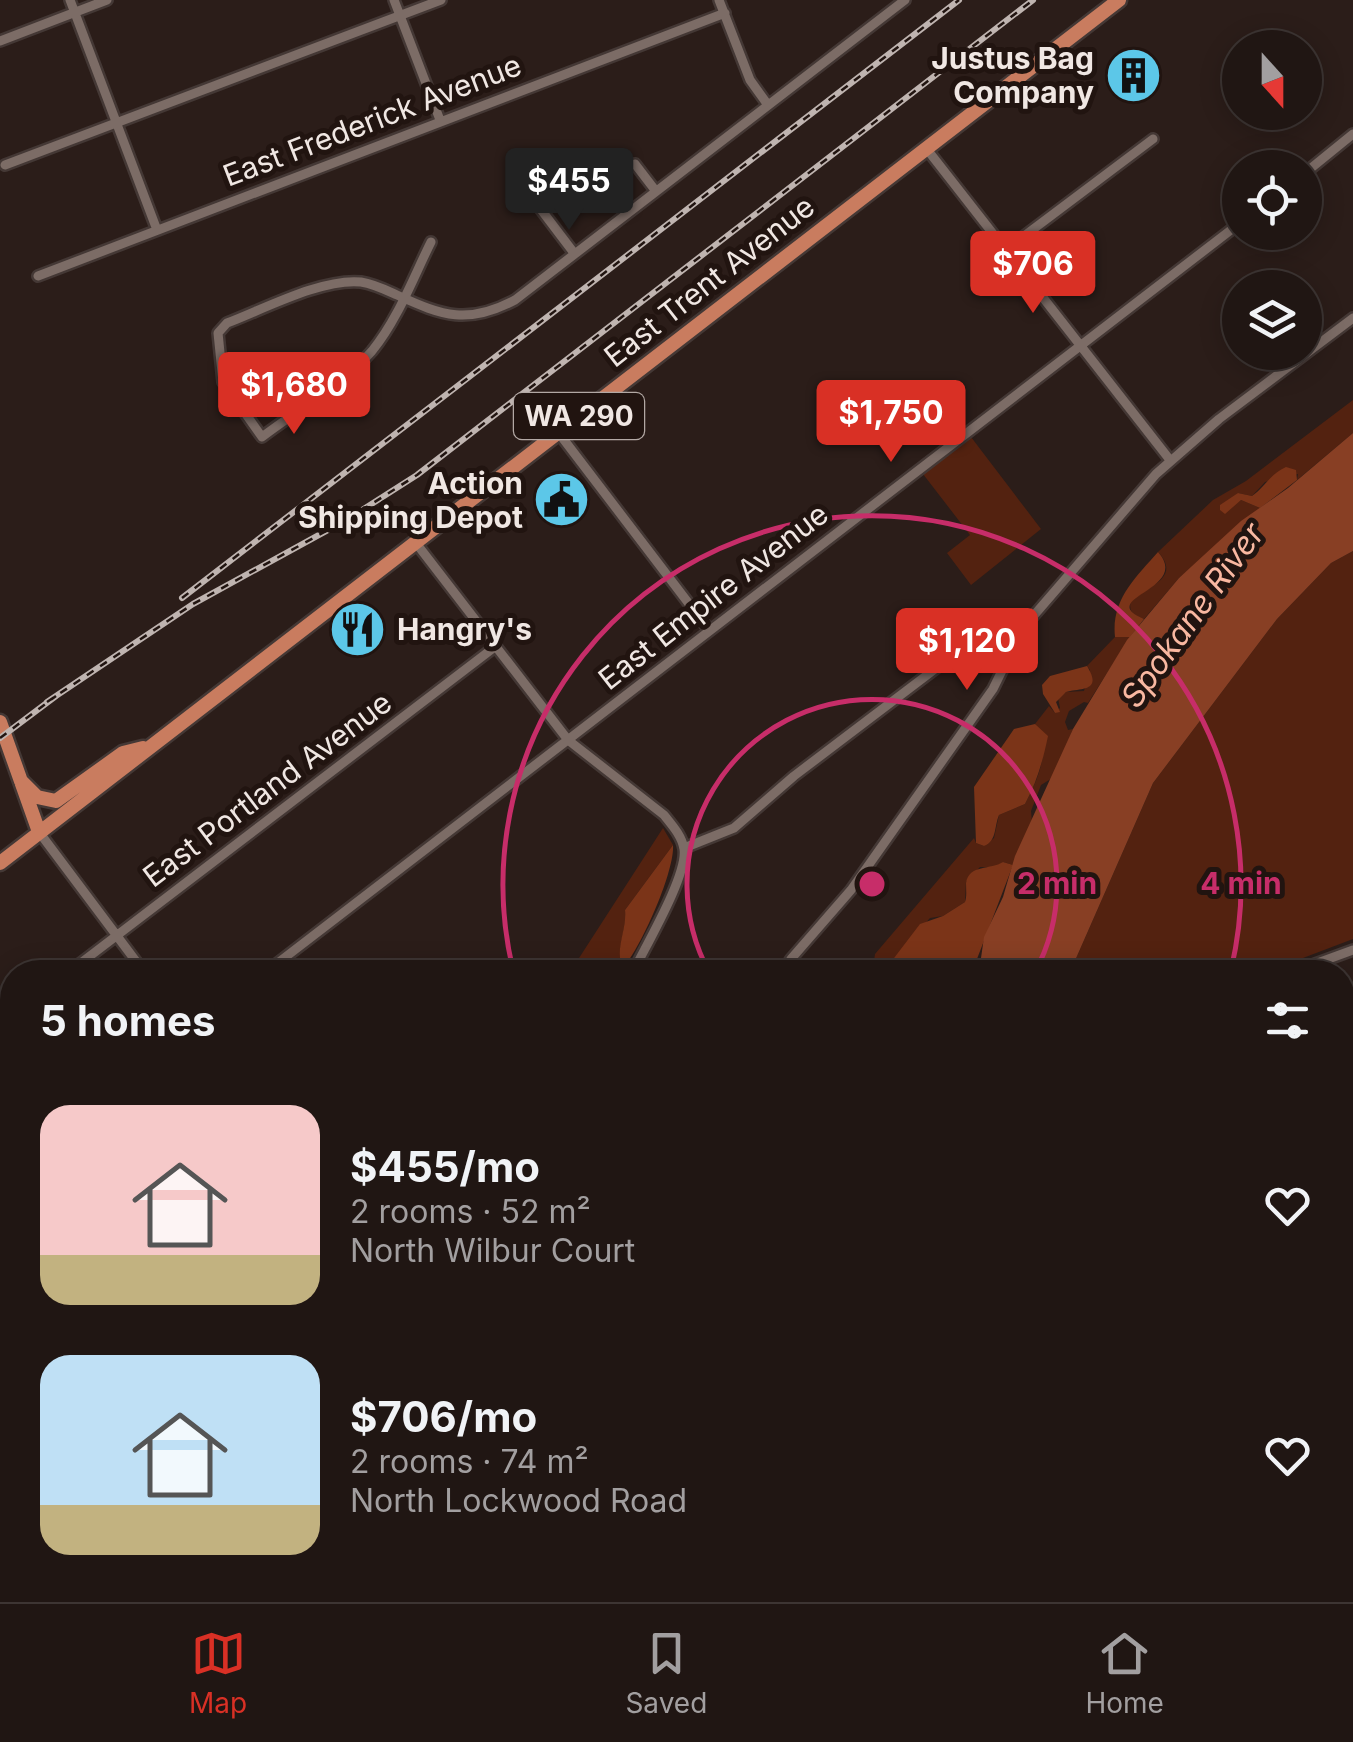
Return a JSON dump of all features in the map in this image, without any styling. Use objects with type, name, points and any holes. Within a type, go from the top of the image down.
[{"type":"main road","name":"East Trent Avenue","points":[[0,863],[1119,0]]},
{"type":"main road","points":[[0,722],[39,832]]},
{"type":"main road","points":[[21,781],[37,797],[56,801],[123,753],[153,744]]},
{"type":"street","points":[[70,0],[157,230]]},
{"type":"street","points":[[0,41],[107,0]]},
{"type":"street","points":[[394,0],[440,120]]},
{"type":"street","points":[[5,165],[441,0]]},
{"type":"street","points":[[720,0],[750,80],[768,105]]},
{"type":"street","points":[[431,242],[404,298],[388,330],[370,353],[262,437],[223,382],[218,333],[228,323],[339,283],[377,286],[404,298],[433,312],[458,316],[479,315],[515,300],[904,0]]},
{"type":"street","name":"East Frederick Avenue","points":[[38,276],[724,13]]},
{"type":"street","points":[[1322,159],[1353,134]]},
{"type":"street","points":[[1007,249],[1153,139]]},
{"type":"street","points":[[926,148],[1170,460]]},
{"type":"street","points":[[636,164],[655,190]]},
{"type":"street","points":[[536,203],[574,253]]},
{"type":"street","name":"East Empire Avenue","points":[[282,960],[1222,236]]},
{"type":"street","points":[[789,960],[851,890],[993,689],[1024,628],[1170,460],[1219,418],[1353,318]]},
{"type":"street","points":[[558,432],[710,630]]},
{"type":"street","points":[[416,543],[568,740],[664,815],[677,830],[684,848],[680,876],[638,960]]},
{"type":"street","points":[[684,848],[734,828],[794,776],[992,626],[1024,628]]},
{"type":"street","name":"East Portland Avenue","points":[[85,960],[496,646]]},
{"type":"street","points":[[39,832],[135,960]]},
{"type":"street","points":[[1326,960],[1353,950]]},
{"type":"shaded area","points":[[1353,400],[1353,433],[1297,480],[1298,474],[1265,482],[1252,496],[1238,493],[1234,504],[1241,500],[1260,508],[1179,578],[1144,619],[1132,612],[1131,600],[1164,576],[1165,561],[1158,552],[1213,500],[1246,481]]},
{"type":"shaded area","points":[[971,437],[1041,529],[971,585],[947,553],[970,535],[923,474]]},
{"type":"shaded area","points":[[1286,467],[1296,470],[1297,480],[1260,508],[1241,500],[1225,514],[1220,510],[1220,505],[1238,493],[1252,496]]},
{"type":"shaded area","points":[[1353,551],[1353,939],[1298,960],[1075,960],[1153,783],[1277,619],[1331,563]]},
{"type":"shaded area","points":[[1158,552],[1165,565],[1163,576],[1130,605],[1132,612],[1144,619],[1130,637],[1115,637],[1121,601]]},
{"type":"shaded area","points":[[1115,637],[1130,637],[1088,703],[1069,711],[1065,722],[1068,730],[1073,729],[1054,777],[1041,785],[1031,811],[1032,822],[1013,865],[1003,862],[998,867],[980,867],[966,882],[965,902],[943,916],[930,918],[893,960],[874,960],[875,954],[974,838],[984,846],[994,838],[999,815],[1025,804],[1043,753],[1035,724],[1049,706],[1055,713],[1060,708],[1058,698],[1066,692],[1084,691],[1090,670],[1087,666]]},
{"type":"shaded area","points":[[1087,666],[1091,685],[1066,692],[1056,702],[1060,712],[1055,713],[1042,685],[1050,676]]},
{"type":"shaded area","points":[[1035,724],[1048,736],[1029,796],[1025,804],[999,815],[988,844],[976,843],[974,787],[1014,729]]},
{"type":"shaded area","points":[[663,828],[673,845],[625,910],[621,960],[578,960]]},
{"type":"shaded area","points":[[673,845],[669,872],[656,909],[628,960],[621,960],[625,910]]},
{"type":"shaded area","points":[[998,864],[1013,865],[977,960],[893,960],[920,924],[965,902],[971,873]]},
{"type":"water","name":"Spokane River","points":[[1353,433],[1353,551],[1331,563],[1277,619],[1153,783],[1075,960],[981,960],[984,937],[1003,897],[1015,856],[1073,729],[1127,640],[1179,578],[1241,521],[1288,488]]},
{"type":"railway","points":[[182,598],[959,0]]},
{"type":"railway","points":[[47,702],[193,604],[348,519],[417,475],[1033,0]]},
{"type":"railway","points":[[0,738],[56,696]]},
{"type":"place","name":"Justus Bag Company","points":[[1133,75]]},
{"type":"place","name":"Action Shipping Depot","points":[[562,500]]},
{"type":"place","name":"Hangry's","points":[[358,629]]}]
